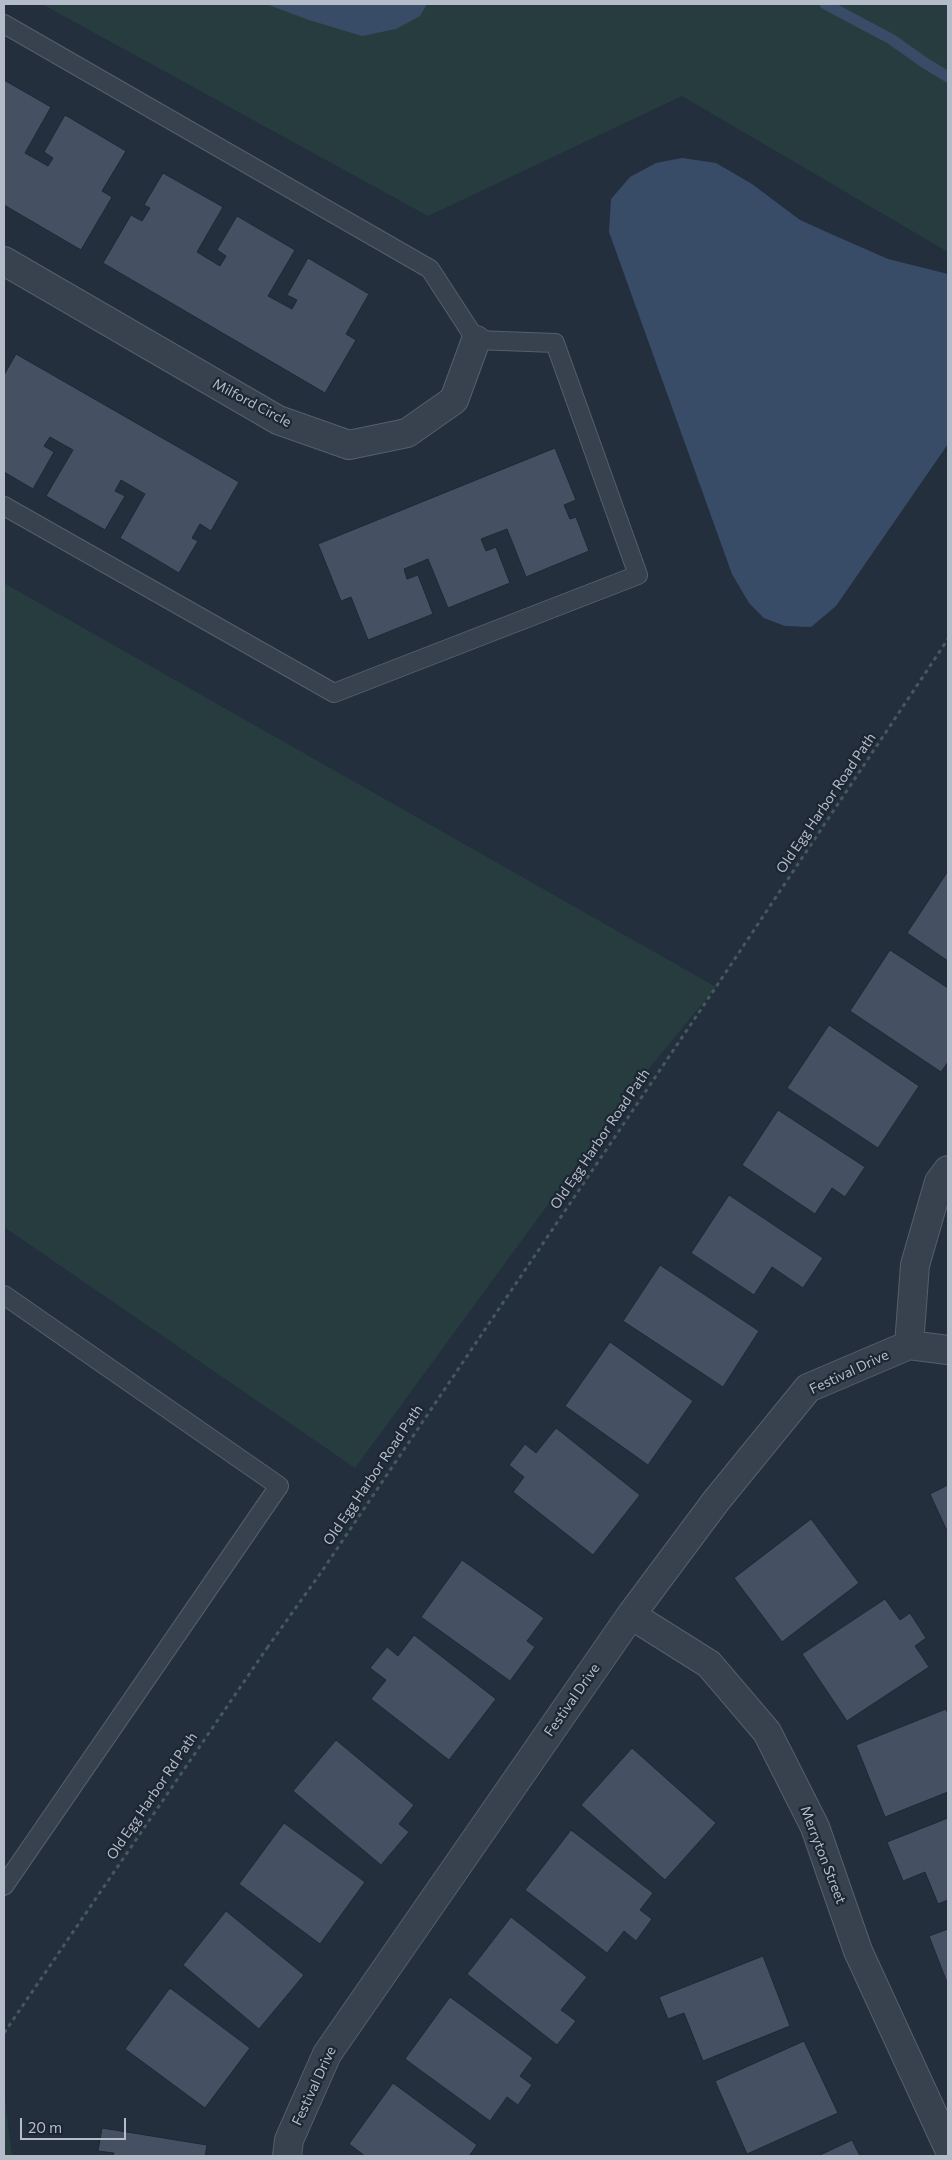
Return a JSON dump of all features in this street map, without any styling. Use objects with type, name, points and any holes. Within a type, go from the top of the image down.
[{"type":"street","name":"Milford Circle","points":[[4,262],[278,420],[348,445],[407,433],[454,400],[476,340]]},
{"type":"street","points":[[948,1170],[939,1182],[915,1265],[909,1345],[948,1350]]},
{"type":"street","name":"Festival Drive","points":[[288,2156],[289,2140],[327,2054],[631,1615],[716,1501],[808,1388],[909,1345]]},
{"type":"street","name":"Merryton Street","points":[[631,1615],[709,1664],[767,1732],[815,1827],[858,1951],[948,2146]]},
{"type":"lane","points":[[4,24],[430,269],[476,340],[555,343],[638,576],[334,693],[4,506]]},
{"type":"lane","points":[[4,1295],[279,1486],[4,1886]]},
{"type":"path","name":"Old Egg Harbor Road Path","points":[[320,1574],[948,639]]},
{"type":"path","name":"Old Egg Harbor Rd Path","points":[[4,2033],[267,1648],[320,1574]]},
{"type":"green space","points":[[42,4],[948,4],[948,252],[682,96],[428,216]]},
{"type":"green space","points":[[4,583],[716,987],[637,1083],[355,1468],[4,1227]]},
{"type":"green space","points":[[4,2087],[6,2109],[12,2156],[4,2156]]},
{"type":"water","points":[[266,4],[427,4],[420,16],[396,29],[362,36],[309,20]]},
{"type":"water","points":[[682,158],[716,163],[752,184],[800,220],[888,259],[948,274],[948,444],[836,606],[811,627],[785,626],[764,618],[749,603],[732,574],[609,232],[611,199],[630,177],[656,163]]},
{"type":"building","points":[[4,80],[51,107],[25,153],[48,166],[53,158],[44,152],[65,115],[126,151],[102,191],[112,197],[81,250],[4,205]]},
{"type":"building","points":[[163,173],[223,207],[197,252],[220,266],[226,256],[217,250],[237,216],[295,250],[268,296],[292,309],[297,300],[287,295],[308,258],[369,294],[346,334],[356,340],[325,393],[103,263],[131,215],[142,221],[150,208],[144,205]]},
{"type":"building","points":[[16,354],[239,482],[211,531],[200,524],[192,538],[198,541],[179,573],[120,538],[145,494],[121,480],[115,491],[125,496],[105,530],[46,496],[73,450],[50,437],[44,446],[54,452],[33,489],[4,472],[4,375]]},
{"type":"building","points":[[555,448],[576,500],[564,505],[570,519],[576,517],[589,551],[526,577],[507,529],[481,539],[486,551],[496,547],[510,583],[448,608],[428,559],[404,569],[407,579],[418,575],[433,614],[368,640],[351,597],[341,601],[318,544]]},
{"type":"building","points":[[948,871],[948,961],[907,933]]},
{"type":"building","points":[[890,950],[948,988],[948,1062],[941,1072],[850,1011]]},
{"type":"building","points":[[829,1025],[919,1086],[878,1148],[787,1088]]},
{"type":"building","points":[[778,1110],[865,1167],[845,1197],[832,1188],[815,1214],[742,1165]]},
{"type":"building","points":[[729,1195],[823,1258],[803,1288],[772,1267],[754,1295],[691,1253]]},
{"type":"building","points":[[660,1265],[759,1331],[723,1387],[623,1321]]},
{"type":"building","points":[[610,1342],[693,1401],[648,1465],[565,1406]]},
{"type":"building","points":[[556,1428],[640,1495],[593,1555],[513,1492],[524,1477],[509,1465],[525,1444],[536,1453]]},
{"type":"building","points":[[948,1485],[948,1533],[930,1494]]},
{"type":"building","points":[[811,1519],[859,1583],[782,1642],[734,1578]]},
{"type":"building","points":[[462,1560],[544,1618],[527,1641],[535,1647],[510,1681],[421,1617]]},
{"type":"building","points":[[885,1599],[900,1620],[910,1613],[926,1638],[915,1646],[929,1667],[847,1721],[802,1654]]},
{"type":"building","points":[[414,1635],[496,1699],[449,1760],[371,1699],[386,1680],[370,1668],[387,1647],[398,1656]]},
{"type":"building","points":[[946,1709],[948,1714],[948,1792],[885,1817],[856,1745]]},
{"type":"building","points":[[336,1740],[414,1805],[399,1824],[409,1832],[381,1865],[293,1791]]},
{"type":"building","points":[[632,1748],[716,1823],[665,1880],[581,1805]]},
{"type":"building","points":[[948,1818],[948,1900],[938,1904],[925,1872],[903,1881],[887,1842]]},
{"type":"building","points":[[284,1823],[365,1882],[320,1944],[239,1884]]},
{"type":"building","points":[[571,1830],[653,1893],[640,1910],[652,1919],[636,1941],[624,1931],[607,1953],[525,1890]]},
{"type":"building","points":[[226,1911],[304,1975],[259,2029],[183,1965]]},
{"type":"building","points":[[511,1917],[587,1977],[561,2010],[576,2021],[557,2045],[467,1974]]},
{"type":"building","points":[[948,1929],[948,1985],[929,1936]]},
{"type":"building","points":[[763,1956],[790,2026],[703,2061],[684,2013],[668,2019],[659,1997]]},
{"type":"building","points":[[170,1988],[250,2048],[205,2108],[125,2049]]},
{"type":"building","points":[[450,1997],[533,2058],[520,2076],[532,2085],[518,2105],[507,2097],[490,2121],[405,2059]]},
{"type":"building","points":[[804,2041],[838,2113],[747,2154],[715,2081]]},
{"type":"building","points":[[393,2083],[477,2145],[469,2156],[365,2156],[349,2144]]},
{"type":"building","points":[[102,2128],[207,2145],[205,2156],[113,2156],[114,2153],[98,2151]]},
{"type":"building","points":[[852,2140],[860,2156],[818,2156]]},
{"type":"waterway","points":[[825,4],[891,39],[948,77]]}]
